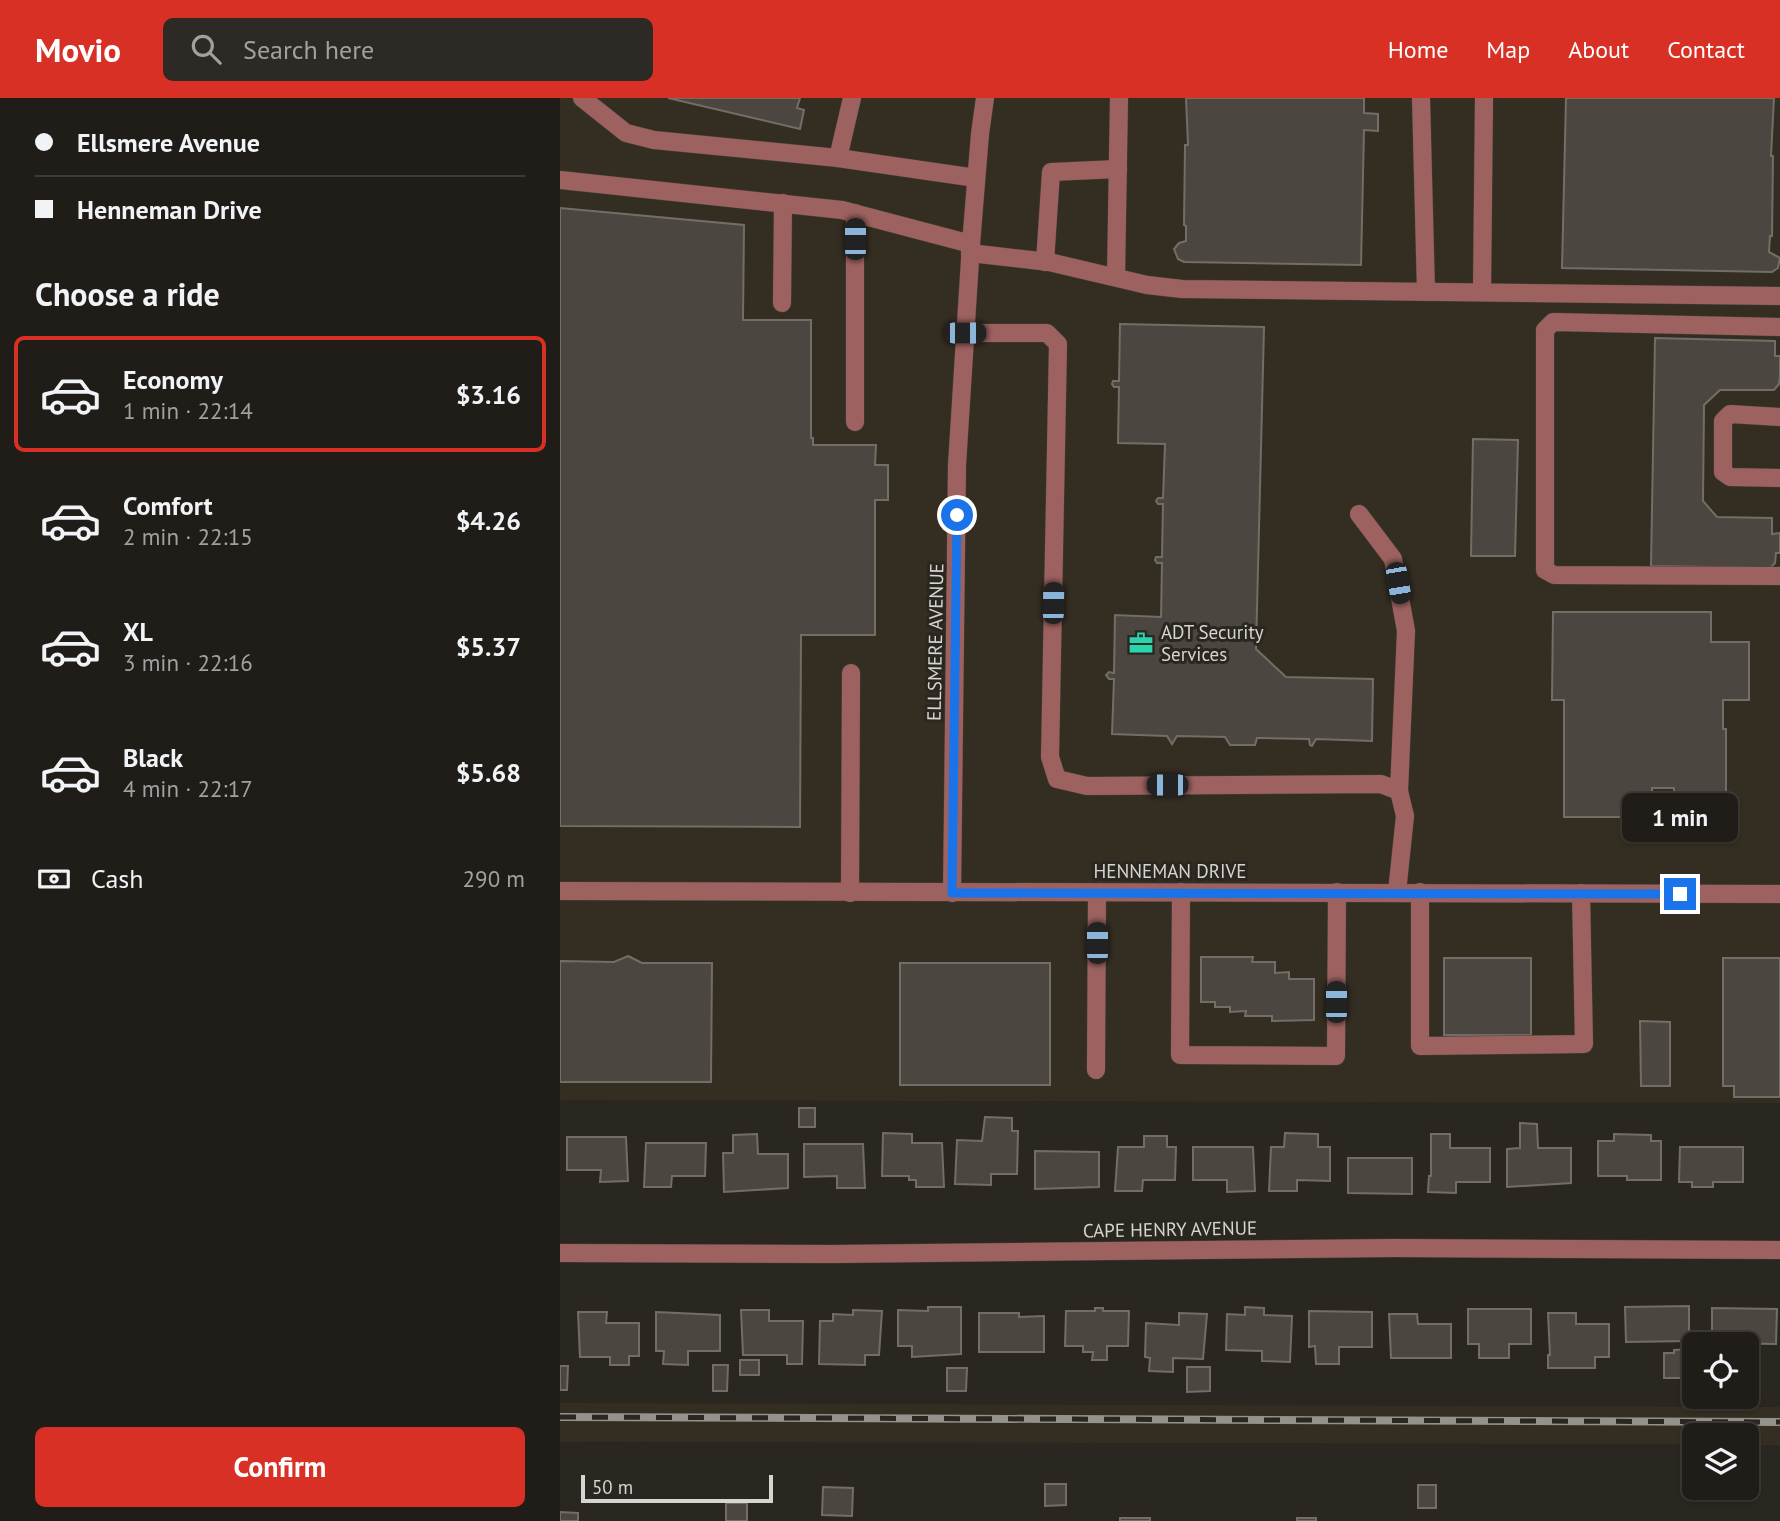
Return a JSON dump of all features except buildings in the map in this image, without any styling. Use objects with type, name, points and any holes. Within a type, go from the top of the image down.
[{"type":"street","points":[[838,158],[852,98]]},
{"type":"street","name":"ELLSMERE AVENUE","points":[[952,893],[957,466],[976,178],[985,98]]},
{"type":"street","points":[[1116,278],[1119,98]]},
{"type":"street","points":[[1421,98],[1426,292]]},
{"type":"street","points":[[1482,292],[1484,98]]},
{"type":"street","points":[[591,102],[626,133],[654,140],[838,158],[976,178]]},
{"type":"street","points":[[1045,262],[1051,172],[1118,169]]},
{"type":"street","points":[[560,180],[855,213],[971,248],[1182,289],[1780,296]]},
{"type":"street","points":[[782,303],[783,203]]},
{"type":"street","points":[[855,213],[855,422]]},
{"type":"street","points":[[1780,327],[1553,322],[1545,330],[1545,570],[1554,575],[1780,576]]},
{"type":"street","points":[[965,333],[1047,333],[1058,344],[1050,757],[1057,779],[1087,786],[1381,785],[1399,791]]},
{"type":"street","points":[[1780,417],[1730,414],[1723,421],[1723,472],[1730,477],[1780,478]]},
{"type":"street","points":[[1359,514],[1394,559],[1406,631],[1399,791],[1405,816],[1397,892]]},
{"type":"street","points":[[850,892],[851,673]]},
{"type":"street","name":"HENNEMAN DRIVE","points":[[560,891],[1780,894]]},
{"type":"street","points":[[1096,1070],[1097,892]]},
{"type":"street","points":[[1181,892],[1180,1055],[1323,1056],[1336,1056],[1337,892]]},
{"type":"street","points":[[1420,892],[1420,1046],[1584,1044],[1581,893]]},
{"type":"street","name":"CAPE HENRY AVENUE","points":[[560,1253],[833,1254],[1394,1248],[1780,1250]]},
{"type":"shaded area","points":[[560,98],[1780,98],[1780,1103],[560,1100]]},
{"type":"shaded area","points":[[560,1403],[1682,1407],[1682,1409],[1780,1407],[1780,1445],[1759,1445],[1759,1423],[1682,1423],[1682,1444],[560,1442]]},
{"type":"railway","points":[[560,1417],[1780,1422]]},
{"type":"place","name":"ADT Security Services","points":[[1141,643]]},
{"type":"route","points":[[957,515],[952,893],[1680,894]]}]
